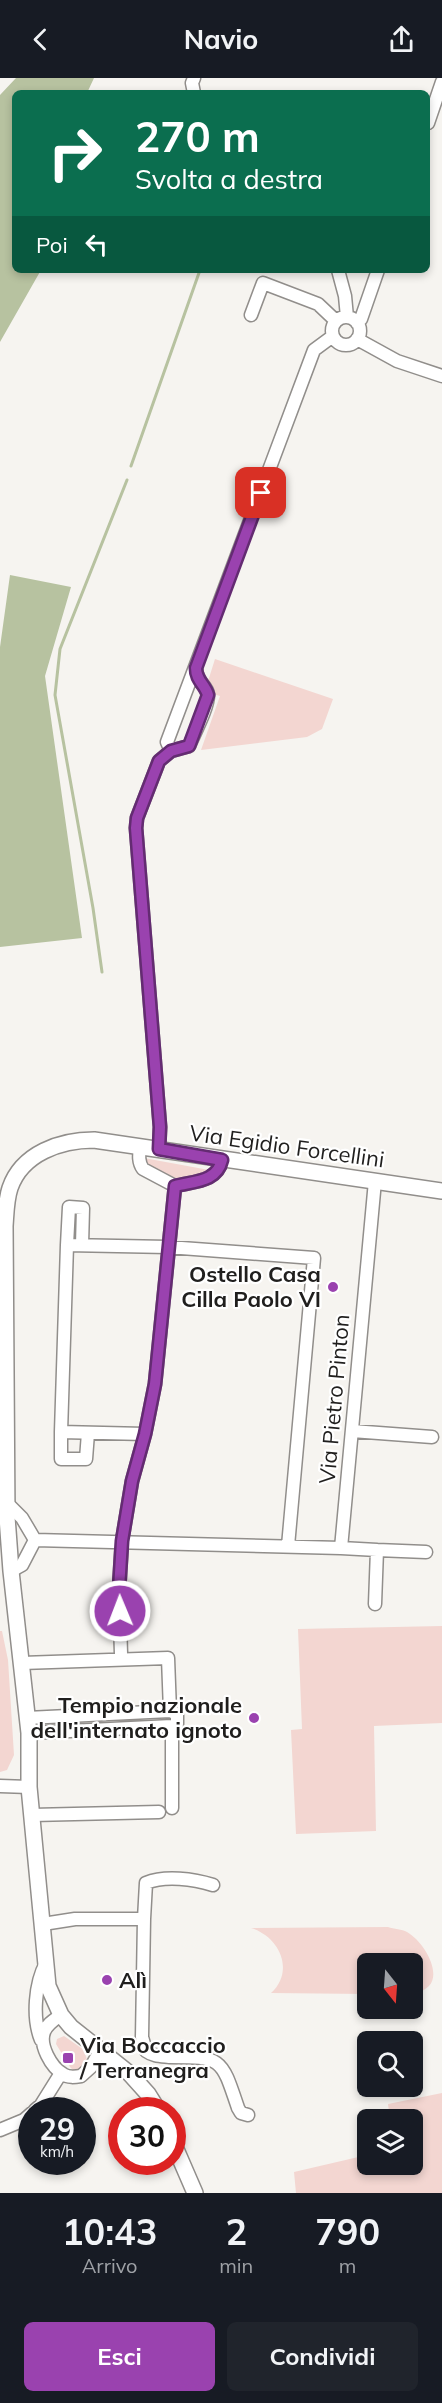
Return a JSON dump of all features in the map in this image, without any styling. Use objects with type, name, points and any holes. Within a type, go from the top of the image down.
[{"type":"street","points":[[430,117],[442,82]]},
{"type":"street","points":[[339,273],[345,296],[347,321]]},
{"type":"street","points":[[251,315],[263,283],[318,304],[347,321],[360,331],[357,339],[351,344],[342,344],[333,336],[332,328],[347,321],[361,319],[377,273]]},
{"type":"street","points":[[167,755],[167,742],[193,683],[196,668],[314,350],[333,336]]},
{"type":"street","points":[[357,339],[397,362],[442,376]]},
{"type":"street","points":[[159,1149],[160,1127],[136,828],[137,818],[155,772],[167,755],[189,746],[204,708],[208,695],[207,690],[193,683]]},
{"type":"street","name":"Via Egidio Forcellini","points":[[61,2015],[50,1995],[44,1924],[36,1882],[29,1787],[28,1726],[10,1571],[6,1502],[5,1226],[11,1186],[31,1159],[52,1146],[78,1140],[94,1140],[442,1191]]},
{"type":"street","points":[[140,1146],[140,1165],[143,1169],[175,1186],[212,1177],[219,1170],[222,1160]]},
{"type":"street","name":"Via Pietro Pinton","points":[[340,1548],[375,1181]]},
{"type":"street","points":[[121,1654],[119,1589],[122,1541],[132,1481],[145,1434],[155,1384],[175,1186]]},
{"type":"street","points":[[82,1245],[83,1208],[69,1207],[61,1459],[86,1460],[88,1433]]},
{"type":"street","points":[[67,1245],[168,1247],[314,1258],[288,1545]]},
{"type":"street","points":[[352,1431],[432,1437]]},
{"type":"street","points":[[61,1432],[145,1434]]},
{"type":"street","points":[[6,1502],[22,1518],[35,1540]]},
{"type":"street","points":[[35,1540],[288,1545],[426,1552]]},
{"type":"street","points":[[10,1571],[22,1565],[35,1540]]},
{"type":"street","points":[[375,1604],[377,1550]]},
{"type":"street","points":[[22,1663],[168,1658],[170,1711]]},
{"type":"street","points":[[170,1711],[177,1714],[178,1719],[177,1724],[172,1726],[28,1726],[170,1711]]},
{"type":"street","points":[[172,1726],[172,1808]]},
{"type":"street","points":[[0,1786],[29,1787]]},
{"type":"street","points":[[32,1815],[159,1812]]},
{"type":"street","points":[[213,1885],[196,1880],[153,1880],[146,1883],[142,2037],[146,2051],[155,2056],[200,2057],[216,2061],[226,2074],[238,2108],[241,2113],[248,2115]]},
{"type":"street","points":[[44,1924],[75,1919],[144,1919]]},
{"type":"street","points":[[46,1963],[37,1986],[37,2019],[39,2037],[50,2060],[61,2073],[72,2077],[81,2076],[91,2067],[100,2051]]},
{"type":"street","points":[[45,2048],[43,2034],[48,2025],[61,2015],[77,2032],[130,2074],[150,2097]]},
{"type":"street","points":[[46,2097],[61,2073]]},
{"type":"street","points":[[0,2130],[18,2122]]},
{"type":"street","points":[[186,2172],[195,2193]]},
{"type":"shaded area","points":[[16,78],[94,78],[88,90],[12,90],[12,273],[39,273],[0,342],[0,95]]},
{"type":"shaded area","points":[[10,575],[71,587],[45,676],[82,938],[0,947],[0,647]]},
{"type":"shaded area","points":[[215,659],[333,699],[322,729],[307,737],[201,750],[220,696],[213,694],[206,683]]},
{"type":"shaded area","points":[[144,1158],[209,1170],[208,1174],[175,1181],[146,1165]]},
{"type":"shaded area","points":[[442,1626],[442,1723],[374,1726],[376,1831],[296,1834],[291,1730],[302,1729],[298,1629]]},
{"type":"shaded area","points":[[0,1631],[2,1631],[8,1660],[14,1755],[7,1770],[0,1772]]},
{"type":"shaded area","points":[[388,1927],[405,1931],[419,1942],[429,1957],[432,1965],[432,1980],[423,1990],[423,1953],[357,1953],[357,1994],[271,1993],[282,1975],[281,1956],[270,1939],[251,1928]]},
{"type":"shaded area","points":[[64,2036],[84,2050],[87,2060],[82,2068],[73,2070],[56,2044],[57,2039]]},
{"type":"shaded area","points":[[442,2093],[442,2193],[296,2193],[294,2172],[357,2157],[357,2175],[423,2175],[423,2109],[389,2109],[388,2104]]},
{"type":"waterway","points":[[131,466],[199,273]]},
{"type":"waterway","points":[[102,972],[93,908],[55,695],[60,649],[127,480]]},
{"type":"place","name":"Ostello Casa Cilla Paolo VI","points":[[333,1287]]},
{"type":"place","name":"Tempio nazionale dell'internato ignoto","points":[[254,1718]]},
{"type":"place","name":"Alì","points":[[107,1980]]},
{"type":"place","name":"Via Boccaccio / Terranegra","points":[[68,2058]]},
{"type":"route","points":[[120,1611],[122,1541],[132,1481],[145,1434],[155,1384],[175,1186],[212,1177],[219,1170],[222,1160],[159,1149],[160,1127],[137,818],[159,761],[171,751],[189,746],[196,729],[208,695],[207,690],[198,681],[196,668],[261,493]]}]
